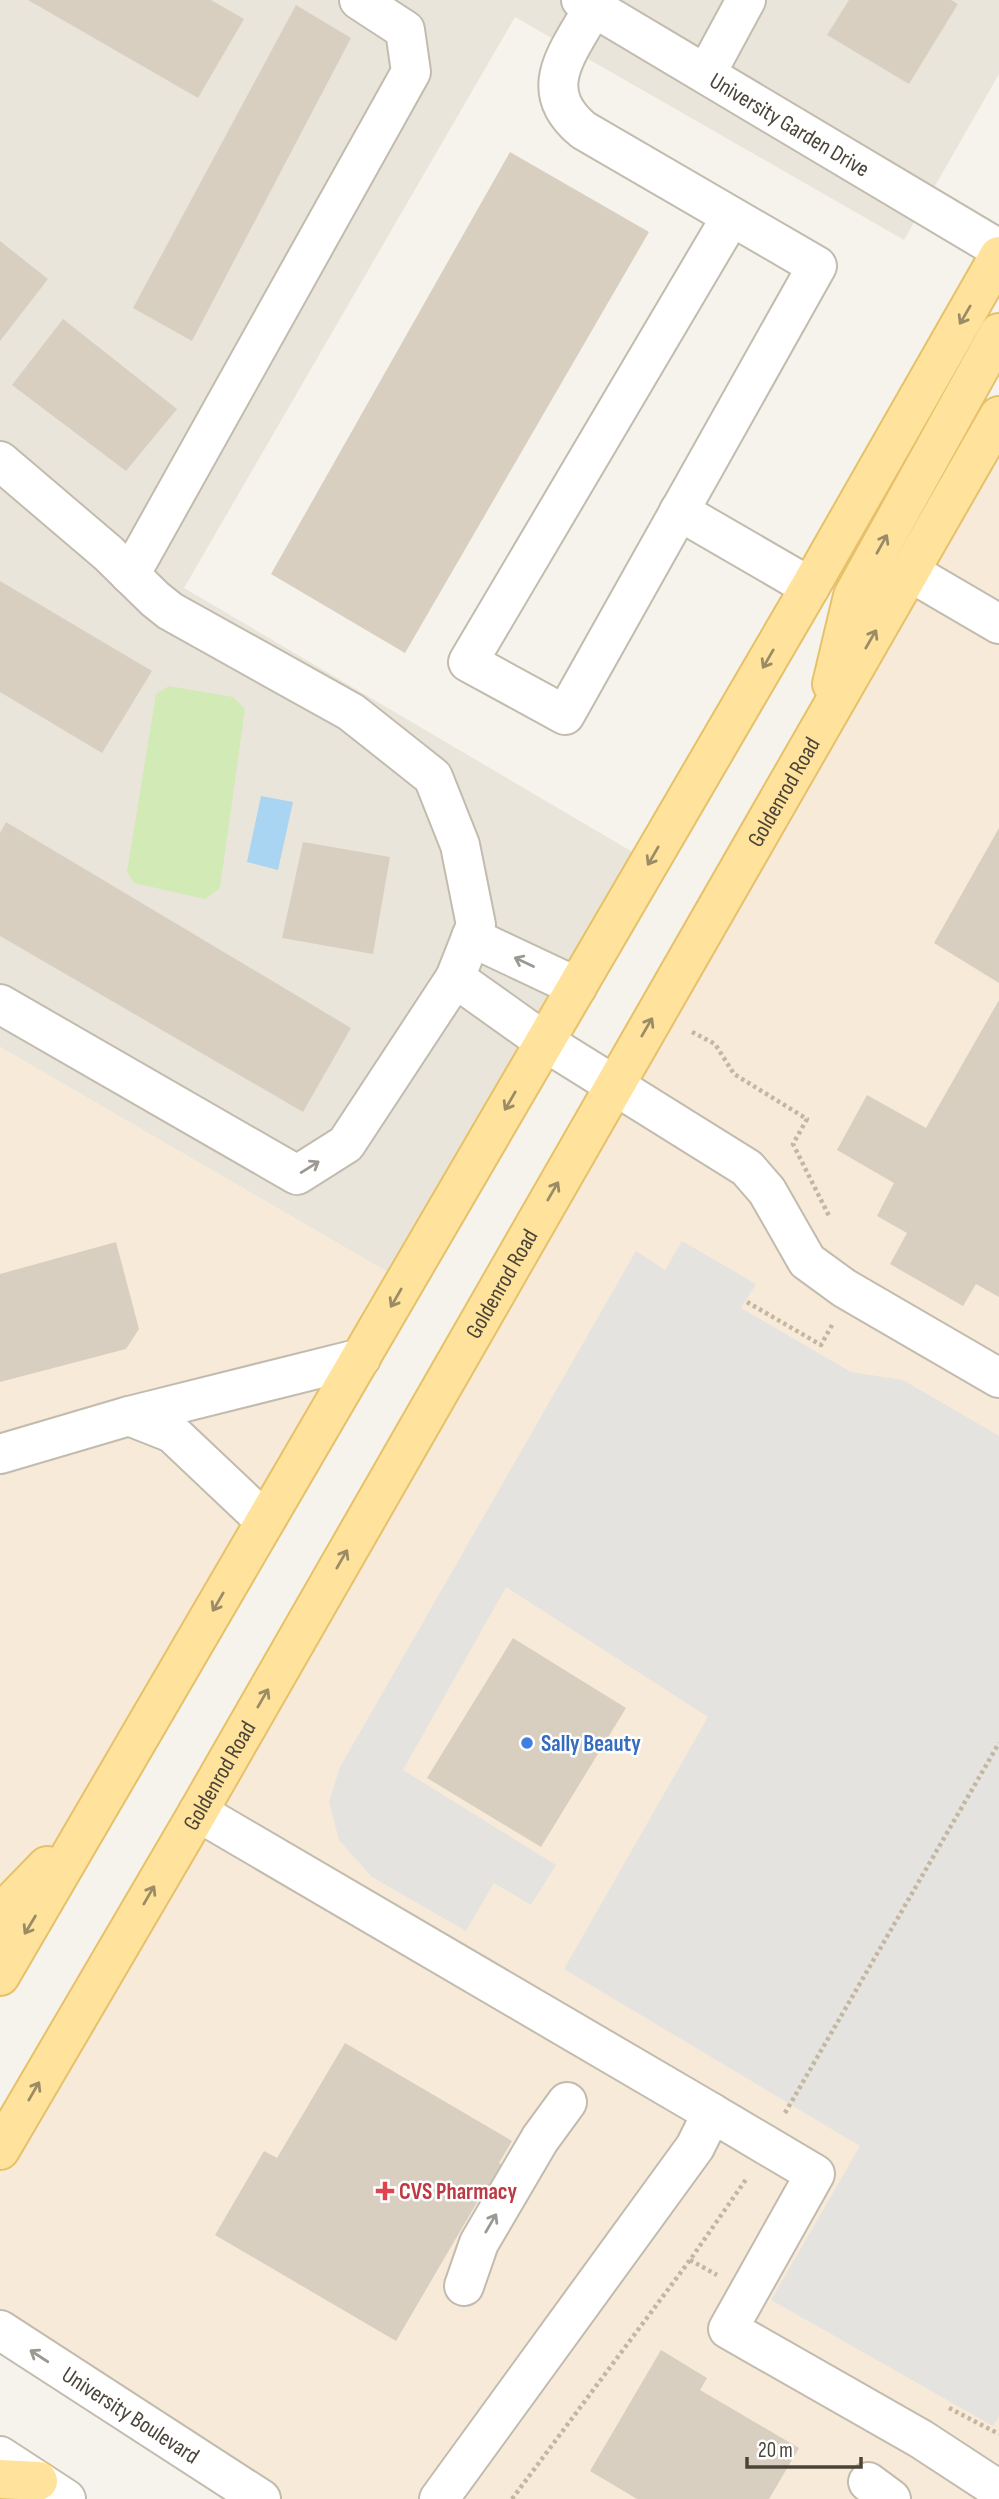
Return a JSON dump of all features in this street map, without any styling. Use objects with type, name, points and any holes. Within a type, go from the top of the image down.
[{"type":"main road","points":[[0,1976],[810,587],[999,256]]},
{"type":"main road","points":[[823,723],[853,596],[999,332]]},
{"type":"main road","name":"Goldenrod Road","points":[[0,2150],[198,1812],[612,1086],[999,416]]},
{"type":"main road","points":[[0,1920],[10,1905],[93,1819]]},
{"type":"main road","points":[[0,2479],[52,2490]]},
{"type":"street","points":[[130,575],[411,72],[405,30],[359,0]]},
{"type":"street","points":[[706,74],[746,0]]},
{"type":"street","points":[[587,4],[559,68],[557,80],[563,107],[571,120],[583,130],[817,266],[565,715],[468,662],[731,217]]},
{"type":"street","name":"University Garden Drive","points":[[587,4],[999,249]]},
{"type":"street","points":[[0,461],[108,552],[170,611],[351,712],[433,777],[460,845],[476,925],[455,978],[354,1133],[346,1144],[297,1175],[0,1004]]},
{"type":"street","points":[[680,511],[810,587]]},
{"type":"street","points":[[910,572],[999,624]]},
{"type":"street","points":[[471,937],[577,987]]},
{"type":"street","points":[[455,978],[612,1086],[747,1168],[767,1191],[807,1261],[851,1293],[999,1378]]},
{"type":"street","points":[[0,1454],[129,1416],[360,1358]]},
{"type":"street","points":[[129,1416],[172,1433],[265,1521]]},
{"type":"street","points":[[198,1812],[816,2174],[728,2329],[921,2440],[999,2490]]},
{"type":"street","points":[[464,2286],[479,2243],[540,2139],[567,2102]]},
{"type":"street","points":[[439,2499],[695,2147],[712,2113]]},
{"type":"street","name":"University Boulevard","points":[[0,2330],[261,2499]]},
{"type":"street","points":[[0,2456],[52,2490]]},
{"type":"path","points":[[692,1032],[715,1044],[734,1074],[807,1119],[793,1144],[834,1226]]},
{"type":"shaded area","points":[[0,0],[999,0],[999,74],[904,240],[515,17],[184,588],[636,854],[389,1273],[0,1047]]},
{"type":"shaded area","points":[[999,432],[999,2499],[265,2499],[0,2327],[0,2159]]},
{"type":"shaded area","points":[[0,1047],[389,1273],[0,1957]]},
{"type":"shaded area","points":[[682,1241],[756,1284],[741,1308],[851,1372],[903,1380],[999,1436],[999,2416],[993,2426],[771,2300],[860,2146],[564,1969],[708,1717],[506,1587],[403,1770],[556,1865],[531,1905],[494,1883],[466,1931],[372,1877],[339,1840],[329,1802],[340,1767],[636,1251],[665,1270]]},
{"type":"green space","points":[[169,686],[233,697],[245,709],[220,888],[205,899],[134,883],[127,872],[156,694]]},
{"type":"water","points":[[261,796],[293,802],[278,870],[247,862]]},
{"type":"building","points":[[28,0],[211,0],[244,19],[198,98]]},
{"type":"building","points":[[849,0],[951,0],[958,4],[909,84],[827,35]]},
{"type":"building","points":[[296,5],[351,38],[192,341],[133,308]]},
{"type":"building","points":[[510,152],[649,232],[405,653],[271,574]]},
{"type":"building","points":[[0,241],[48,279],[0,341]]},
{"type":"building","points":[[63,319],[177,409],[126,471],[12,385]]},
{"type":"building","points":[[0,581],[152,671],[102,753],[0,692]]},
{"type":"building","points":[[6,822],[351,1028],[303,1112],[0,936],[0,833]]},
{"type":"building","points":[[999,828],[999,983],[934,943]]},
{"type":"building","points":[[303,842],[390,857],[373,954],[282,938]]},
{"type":"building","points":[[999,1000],[999,1297],[976,1284],[963,1306],[890,1264],[907,1233],[877,1216],[894,1183],[837,1150],[867,1095],[926,1128]]},
{"type":"building","points":[[116,1242],[139,1329],[126,1349],[0,1382],[0,1274]]},
{"type":"building","name":"Sally Beauty","points":[[513,1638],[626,1708],[541,1847],[427,1778]]},
{"type":"building","name":"CVS Pharmacy","points":[[345,2043],[512,2141],[499,2163],[534,2183],[513,2219],[479,2199],[396,2341],[215,2235],[264,2151],[277,2158]]},
{"type":"building","points":[[661,2350],[707,2378],[700,2390],[799,2448],[769,2499],[637,2499],[590,2471]]},
{"type":"place","name":"Sally Beauty","points":[[527,1743]]},
{"type":"place","name":"CVS Pharmacy","points":[[385,2191]]}]
